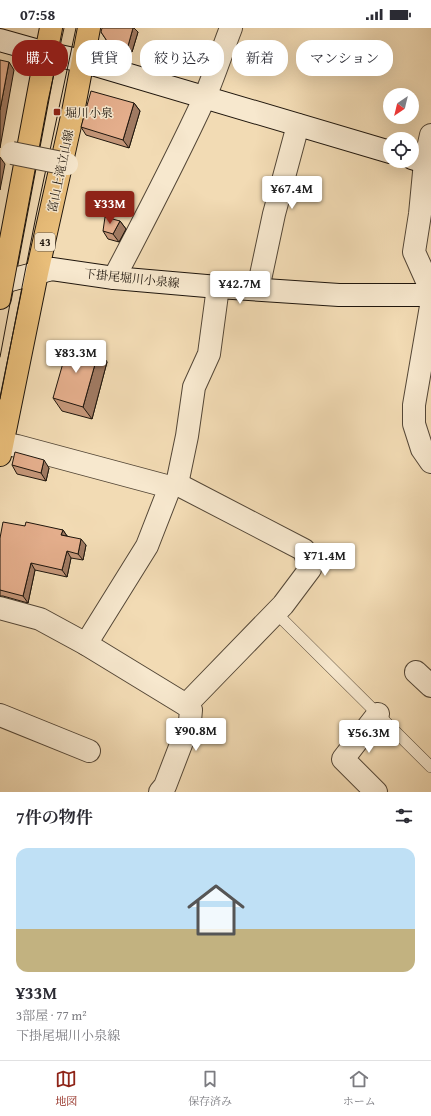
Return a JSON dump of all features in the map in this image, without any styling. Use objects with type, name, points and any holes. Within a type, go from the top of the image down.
[{"type":"main road","points":[[49,40],[52,28]]},
{"type":"main road","name":"富山上滝立山線","points":[[86,40],[89,28]]},
{"type":"main road","points":[[1,287],[42,76]]},
{"type":"main road","name":"富山上滝立山線","points":[[1,449],[79,76]]},
{"type":"street","points":[[114,278],[161,188],[204,97],[231,28]]},
{"type":"street","points":[[0,40],[12,43]]},
{"type":"street","points":[[132,76],[383,150]]},
{"type":"street","points":[[258,289],[274,214],[298,125]]},
{"type":"street","points":[[431,135],[423,162],[420,214],[414,252],[431,290]]},
{"type":"street","points":[[12,152],[67,164]]},
{"type":"street","name":"下掛尾堀川小泉線","points":[[1,287],[52,269],[114,278],[338,296],[431,295]]},
{"type":"street","points":[[86,644],[147,546],[174,486],[187,436],[194,387],[209,354],[218,287]]},
{"type":"street","points":[[431,306],[414,405],[414,424],[422,449],[431,462]]},
{"type":"street","points":[[1,449],[17,446],[174,486],[304,550],[310,569],[283,606],[186,705]]},
{"type":"street","points":[[0,608],[40,619],[86,644],[186,705],[191,710],[190,721],[166,790]]},
{"type":"street","points":[[0,714],[89,751]]},
{"type":"street","points":[[376,792],[342,759],[378,714]]},
{"type":"lane","points":[[276,613],[431,767]]},
{"type":"building","points":[[102,28],[133,28],[130,40],[106,40],[101,32]]},
{"type":"building","points":[[0,60],[9,62],[0,110]]},
{"type":"building","points":[[91,91],[134,103],[123,140],[81,127]]},
{"type":"building","points":[[105,217],[120,221],[113,234],[103,231]]},
{"type":"building","points":[[69,342],[99,350],[83,407],[53,398]]},
{"type":"building","points":[[15,452],[44,460],[41,473],[12,465]]},
{"type":"building","points":[[3,522],[25,526],[26,522],[63,530],[61,535],[81,539],[78,554],[67,551],[62,570],[31,563],[23,596],[0,590],[0,538]]},
{"type":"tram line","points":[[0,357],[48,101],[64,28]]},
{"type":"tram line","points":[[0,399],[36,216],[76,28]]},
{"type":"place","name":"堀川小泉","points":[[57,112]]}]
